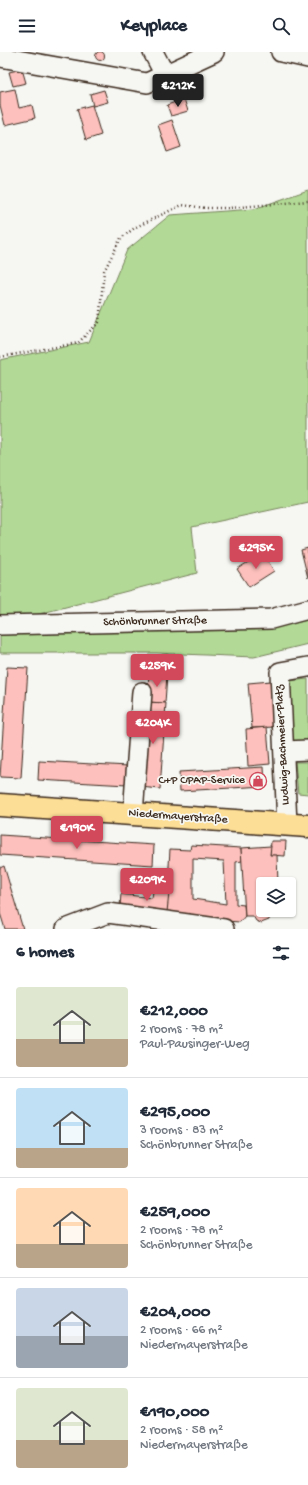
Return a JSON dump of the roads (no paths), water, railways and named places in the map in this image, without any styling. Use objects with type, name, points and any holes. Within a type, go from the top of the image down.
[{"type":"main road","name":"Niedermayerstraße","points":[[0,805],[298,825]]},
{"type":"street","points":[[153,52],[165,75]]},
{"type":"street","points":[[0,57],[148,82],[214,52]]},
{"type":"street","points":[[281,52],[308,58]]},
{"type":"street","name":"Schönbrunner Straße","points":[[0,625],[271,619],[308,609]]},
{"type":"street","name":"Ludwig-Bachmeier-Platz","points":[[298,825],[285,751],[280,672],[308,667]]},
{"type":"street","points":[[133,814],[142,692]]},
{"type":"street","points":[[285,751],[308,750]]},
{"type":"street","points":[[66,929],[107,921],[224,929]]},
{"type":"place","name":"C+P CPAP-Service","points":[[258,781]]}]
